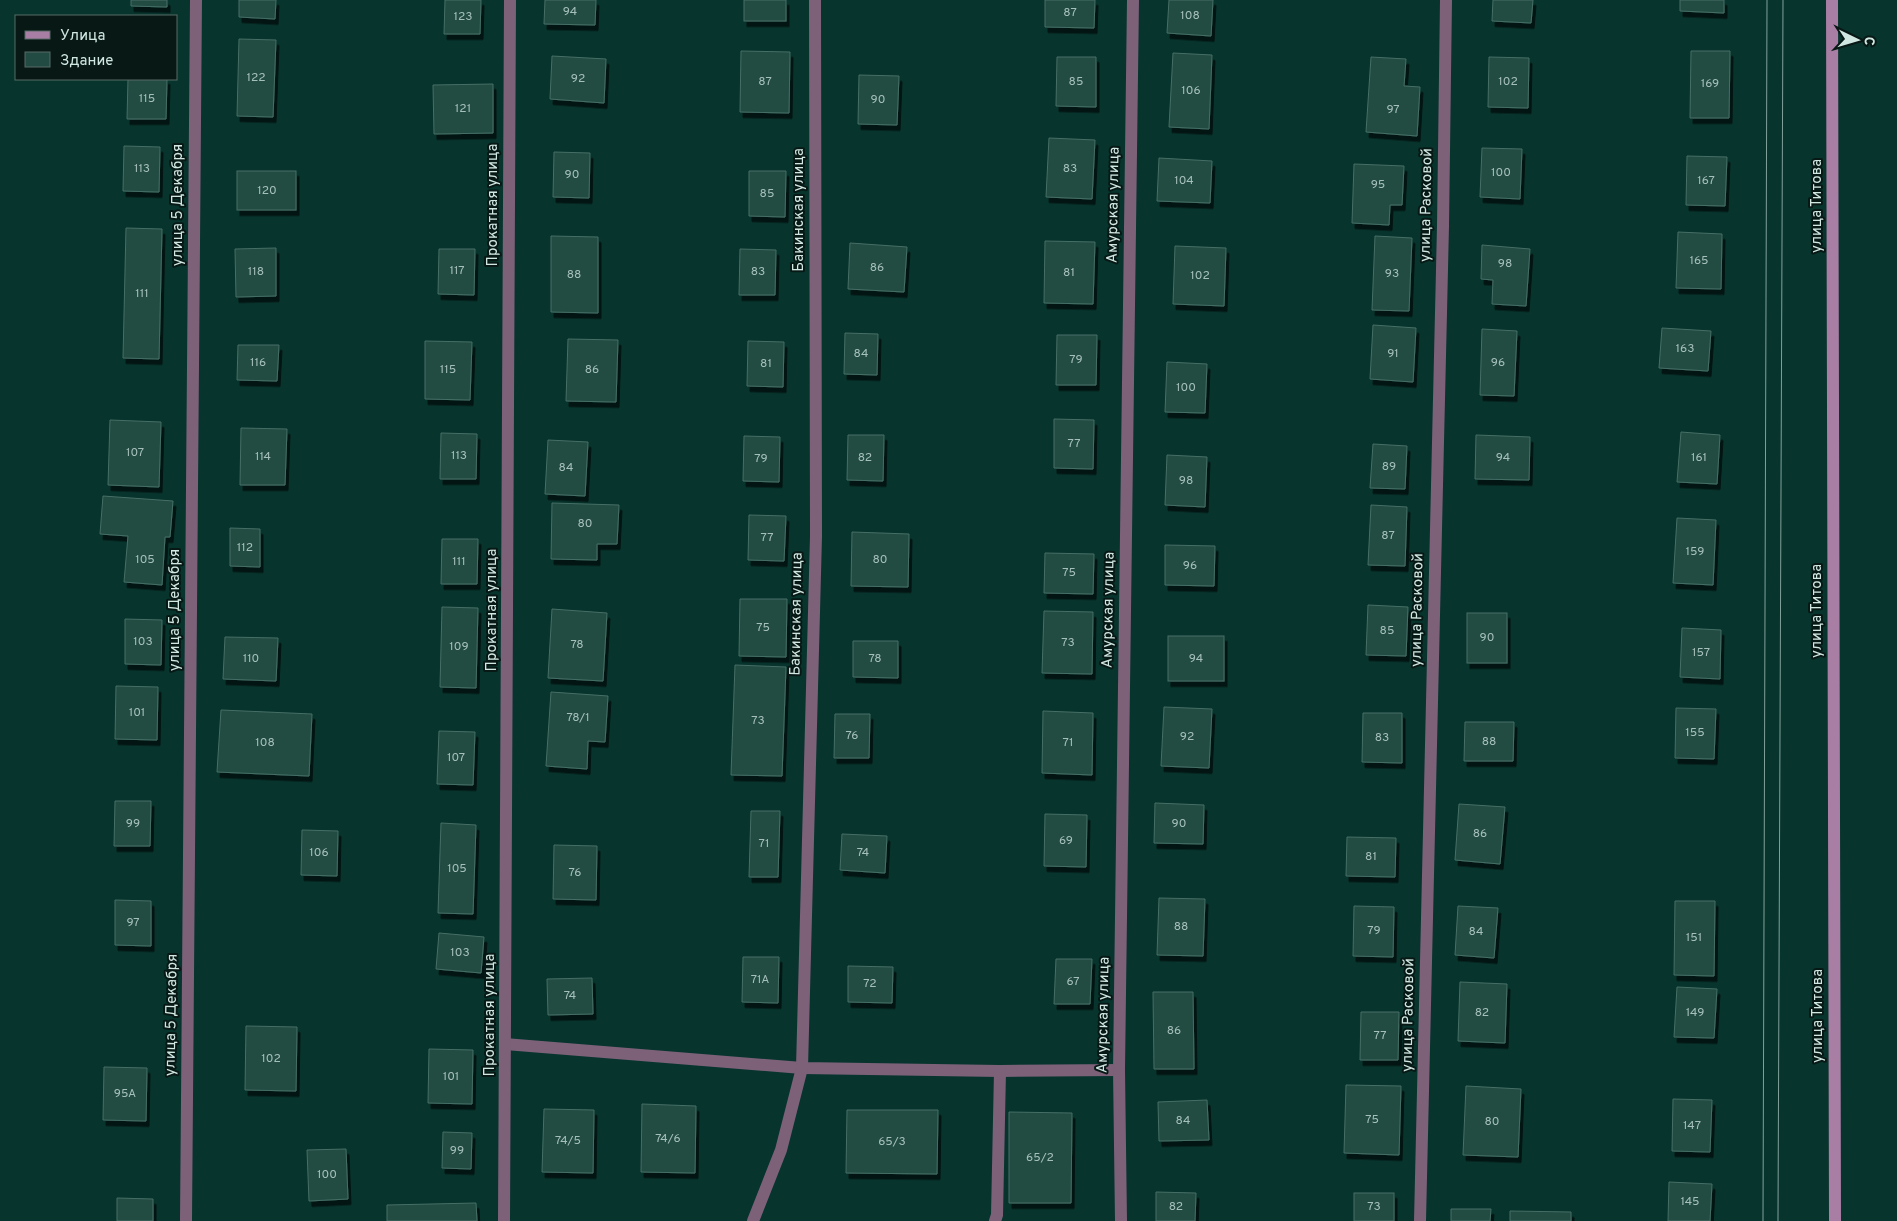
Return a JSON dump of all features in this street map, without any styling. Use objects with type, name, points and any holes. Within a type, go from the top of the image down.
[{"type":"street","name":"улица 5 Декабря","points":[[186,1221],[196,0]]},
{"type":"street","name":"Прокатная улица","points":[[504,1221],[510,0]]},
{"type":"street","name":"Бакинская улица","points":[[752,1221],[781,1150],[802,1068],[816,536],[815,0]]},
{"type":"street","name":"Амурская улица","points":[[1121,1221],[1119,1070],[1133,0]]},
{"type":"street","name":"улица Расковой","points":[[1420,1221],[1443,226],[1446,0]]},
{"type":"street","name":"улица Титова","points":[[1832,0],[1835,1221]]},
{"type":"street","points":[[506,1044],[802,1068],[1000,1071],[1119,1070]]},
{"type":"street","points":[[995,1221],[997,1215],[1000,1071]]},
{"type":"building","points":[[131,0],[167,0],[167,7],[131,6]]},
{"type":"building","points":[[239,0],[276,0],[275,19],[239,17]]},
{"type":"building","points":[[445,0],[481,0],[480,34],[444,34]]},
{"type":"building","points":[[545,0],[596,0],[595,25],[544,24]]},
{"type":"building","points":[[744,0],[786,0],[786,21],[744,21]]},
{"type":"building","points":[[1045,0],[1095,0],[1094,28],[1045,27]]},
{"type":"building","points":[[1169,0],[1213,0],[1211,36],[1167,33]]},
{"type":"building","points":[[1493,0],[1533,0],[1531,23],[1492,21]]},
{"type":"building","points":[[1680,0],[1724,0],[1724,13],[1680,11]]},
{"type":"building","points":[[239,39],[276,40],[273,117],[237,116]]},
{"type":"building","points":[[741,51],[790,52],[789,113],[740,112]]},
{"type":"building","points":[[1691,51],[1730,51],[1729,118],[1690,118]]},
{"type":"building","points":[[1173,53],[1212,55],[1209,129],[1169,127]]},
{"type":"building","points":[[552,56],[606,59],[604,103],[550,99]]},
{"type":"building","points":[[1057,57],[1096,57],[1096,107],[1056,106]]},
{"type":"building","points":[[1371,57],[1406,59],[1404,86],[1420,87],[1417,136],[1366,132]]},
{"type":"building","points":[[1489,57],[1529,58],[1528,108],[1488,107]]},
{"type":"building","points":[[859,75],[899,76],[897,125],[858,124]]},
{"type":"building","points":[[128,80],[167,80],[166,119],[127,119]]},
{"type":"building","points":[[493,84],[493,133],[434,134],[433,85]]},
{"type":"building","points":[[1049,138],[1095,140],[1092,199],[1046,197]]},
{"type":"building","points":[[124,146],[160,147],[159,192],[123,191]]},
{"type":"building","points":[[1482,148],[1522,149],[1520,199],[1480,197]]},
{"type":"building","points":[[554,152],[590,153],[589,198],[553,197]]},
{"type":"building","points":[[1687,156],[1727,157],[1725,206],[1686,205]]},
{"type":"building","points":[[1159,158],[1212,161],[1210,203],[1157,201]]},
{"type":"building","points":[[1354,164],[1404,166],[1402,205],[1390,205],[1389,225],[1352,223]]},
{"type":"building","points":[[237,171],[296,171],[296,210],[237,210]]},
{"type":"building","points":[[749,171],[786,171],[785,217],[749,216]]},
{"type":"building","points":[[126,228],[162,229],[159,359],[123,358]]},
{"type":"building","points":[[1678,232],[1722,234],[1721,289],[1676,288]]},
{"type":"building","points":[[551,236],[598,237],[598,313],[551,312]]},
{"type":"building","points":[[1375,236],[1412,238],[1409,311],[1372,310]]},
{"type":"building","points":[[1045,241],[1095,242],[1093,304],[1044,303]]},
{"type":"building","points":[[850,243],[907,247],[904,292],[848,289]]},
{"type":"building","points":[[1482,245],[1530,249],[1526,306],[1492,304],[1493,280],[1481,279]]},
{"type":"building","points":[[1175,246],[1226,248],[1224,306],[1173,304]]},
{"type":"building","points":[[276,248],[276,296],[236,297],[235,249]]},
{"type":"building","points":[[439,249],[475,249],[474,295],[438,294]]},
{"type":"building","points":[[740,249],[776,250],[775,295],[739,295]]},
{"type":"building","points":[[1373,325],[1416,328],[1413,382],[1370,379]]},
{"type":"building","points":[[1662,328],[1711,331],[1708,371],[1659,368]]},
{"type":"building","points":[[1482,329],[1517,331],[1514,396],[1480,395]]},
{"type":"building","points":[[845,333],[878,334],[877,375],[844,374]]},
{"type":"building","points":[[1057,335],[1097,335],[1096,385],[1056,385]]},
{"type":"building","points":[[568,339],[618,340],[616,402],[566,401]]},
{"type":"building","points":[[425,341],[472,342],[470,400],[425,399]]},
{"type":"building","points":[[748,341],[784,342],[783,387],[747,386]]},
{"type":"building","points":[[238,345],[279,345],[277,381],[237,380]]},
{"type":"building","points":[[1167,362],[1207,364],[1205,413],[1165,412]]},
{"type":"building","points":[[1054,419],[1094,420],[1093,469],[1054,468]]},
{"type":"building","points":[[110,420],[161,422],[159,487],[108,485]]},
{"type":"building","points":[[241,428],[287,429],[285,485],[240,485]]},
{"type":"building","points":[[1681,432],[1720,435],[1717,484],[1677,482]]},
{"type":"building","points":[[441,433],[477,434],[476,479],[440,479]]},
{"type":"building","points":[[848,435],[884,435],[883,481],[847,480]]},
{"type":"building","points":[[1476,435],[1530,437],[1529,480],[1475,479]]},
{"type":"building","points":[[744,436],[780,437],[779,482],[743,481]]},
{"type":"building","points":[[548,440],[588,442],[585,496],[545,494]]},
{"type":"building","points":[[1373,444],[1407,446],[1405,489],[1370,488]]},
{"type":"building","points":[[1167,455],[1207,457],[1205,507],[1165,505]]},
{"type":"building","points":[[103,496],[173,501],[170,537],[165,537],[162,585],[124,582],[128,536],[100,534]]},
{"type":"building","points":[[552,503],[619,505],[617,544],[597,544],[597,560],[551,559]]},
{"type":"building","points":[[1371,505],[1407,507],[1405,566],[1368,565]]},
{"type":"building","points":[[749,515],[786,516],[784,561],[748,560]]},
{"type":"building","points":[[1677,518],[1716,520],[1713,585],[1673,583]]},
{"type":"building","points":[[230,528],[260,529],[260,567],[230,566]]},
{"type":"building","points":[[852,532],[909,534],[908,587],[851,586]]},
{"type":"building","points":[[442,539],[478,539],[477,584],[441,584]]},
{"type":"building","points":[[1165,545],[1215,546],[1214,586],[1165,585]]},
{"type":"building","points":[[1045,553],[1094,554],[1093,594],[1044,593]]},
{"type":"building","points":[[740,599],[787,599],[786,657],[739,656]]},
{"type":"building","points":[[1368,605],[1408,607],[1406,656],[1366,655]]},
{"type":"building","points":[[442,607],[478,608],[476,688],[440,687]]},
{"type":"building","points":[[552,609],[607,613],[603,681],[548,678]]},
{"type":"building","points":[[1044,611],[1093,612],[1092,674],[1042,673]]},
{"type":"building","points":[[1467,613],[1507,613],[1507,663],[1467,663]]},
{"type":"building","points":[[125,619],[162,620],[161,665],[125,664]]},
{"type":"building","points":[[1682,628],[1721,630],[1720,679],[1680,677]]},
{"type":"building","points":[[1168,636],[1224,636],[1224,681],[1168,681]]},
{"type":"building","points":[[225,637],[278,638],[276,681],[223,679]]},
{"type":"building","points":[[853,641],[898,641],[898,678],[853,677]]},
{"type":"building","points":[[735,665],[786,667],[782,776],[731,775]]},
{"type":"building","points":[[116,686],[158,687],[157,740],[115,739]]},
{"type":"building","points":[[551,692],[608,696],[605,742],[588,741],[587,769],[546,766]]},
{"type":"building","points":[[1164,707],[1212,709],[1209,768],[1161,766]]},
{"type":"building","points":[[1676,708],[1716,709],[1714,759],[1675,758]]},
{"type":"building","points":[[221,710],[312,714],[309,776],[217,772]]},
{"type":"building","points":[[1043,711],[1093,713],[1092,775],[1042,773]]},
{"type":"building","points":[[1363,713],[1402,713],[1402,763],[1362,762]]},
{"type":"building","points":[[835,714],[870,714],[869,758],[834,758]]},
{"type":"building","points":[[1465,722],[1514,722],[1513,761],[1464,761]]},
{"type":"building","points":[[439,731],[475,732],[473,785],[437,784]]},
{"type":"building","points":[[115,801],[151,801],[150,846],[114,846]]},
{"type":"building","points":[[1155,803],[1204,805],[1203,844],[1154,843]]},
{"type":"building","points":[[1459,804],[1505,807],[1500,864],[1455,860]]},
{"type":"building","points":[[751,811],[780,811],[778,877],[749,877]]},
{"type":"building","points":[[1045,814],[1087,815],[1086,867],[1044,866]]},
{"type":"building","points":[[441,823],[476,825],[473,914],[438,913]]},
{"type":"building","points":[[302,830],[338,831],[337,876],[301,875]]},
{"type":"building","points":[[842,834],[887,836],[885,873],[840,870]]},
{"type":"building","points":[[1347,837],[1396,838],[1395,877],[1346,876]]},
{"type":"building","points":[[554,845],[597,846],[596,900],[553,899]]},
{"type":"building","points":[[1159,898],[1205,899],[1203,956],[1157,955]]},
{"type":"building","points":[[115,900],[151,901],[151,946],[115,945]]},
{"type":"building","points":[[1675,901],[1715,901],[1714,976],[1674,975]]},
{"type":"building","points":[[1354,906],[1394,907],[1393,957],[1353,956]]},
{"type":"building","points":[[1458,906],[1498,908],[1494,958],[1455,955]]},
{"type":"building","points":[[439,933],[484,937],[481,973],[436,969]]},
{"type":"building","points":[[743,957],[779,957],[778,1003],[742,1002]]},
{"type":"building","points":[[1056,959],[1092,959],[1090,1004],[1054,1004]]},
{"type":"building","points":[[848,966],[893,967],[892,1003],[848,1002]]},
{"type":"building","points":[[592,978],[593,1014],[548,1015],[547,979]]},
{"type":"building","points":[[1460,982],[1507,984],[1505,1043],[1458,1041]]},
{"type":"building","points":[[1677,987],[1717,989],[1714,1038],[1674,1037]]},
{"type":"building","points":[[1153,992],[1193,992],[1194,1069],[1154,1069]]},
{"type":"building","points":[[1361,1012],[1399,1012],[1398,1060],[1360,1060]]},
{"type":"building","points":[[246,1026],[297,1027],[296,1091],[245,1090]]},
{"type":"building","points":[[429,1049],[473,1050],[472,1104],[428,1103]]},
{"type":"building","points":[[104,1067],[147,1068],[146,1121],[103,1120]]},
{"type":"building","points":[[1346,1085],[1401,1086],[1399,1155],[1344,1153]]},
{"type":"building","points":[[1466,1086],[1521,1089],[1518,1157],[1463,1155]]},
{"type":"building","points":[[1673,1099],[1712,1100],[1710,1152],[1672,1151]]},
{"type":"building","points":[[1207,1100],[1209,1140],[1159,1141],[1158,1102]]},
{"type":"building","points":[[642,1104],[696,1106],[695,1173],[641,1172]]},
{"type":"building","points":[[544,1109],[594,1110],[593,1173],[542,1172]]},
{"type":"building","points":[[847,1110],[938,1110],[937,1174],[846,1173]]},
{"type":"building","points":[[1009,1112],[1072,1113],[1071,1203],[1009,1203]]},
{"type":"building","points":[[443,1132],[472,1133],[471,1169],[442,1168]]},
{"type":"building","points":[[346,1149],[348,1199],[309,1201],[307,1150]]},
{"type":"building","points":[[1669,1182],[1712,1184],[1710,1221],[1668,1221]]},
{"type":"building","points":[[1156,1192],[1196,1193],[1195,1221],[1156,1221]]},
{"type":"building","points":[[1354,1193],[1394,1193],[1394,1221],[1354,1221]]},
{"type":"building","points":[[117,1198],[153,1199],[153,1221],[117,1221]]},
{"type":"building","points":[[476,1203],[477,1221],[387,1221],[387,1205]]},
{"type":"building","points":[[1451,1209],[1491,1209],[1490,1221],[1451,1221]]},
{"type":"building","points":[[1510,1211],[1571,1212],[1571,1221],[1510,1221]]},
{"type":"tram line","points":[[1763,1221],[1767,0]]},
{"type":"tram line","points":[[1778,1221],[1783,0]]}]
